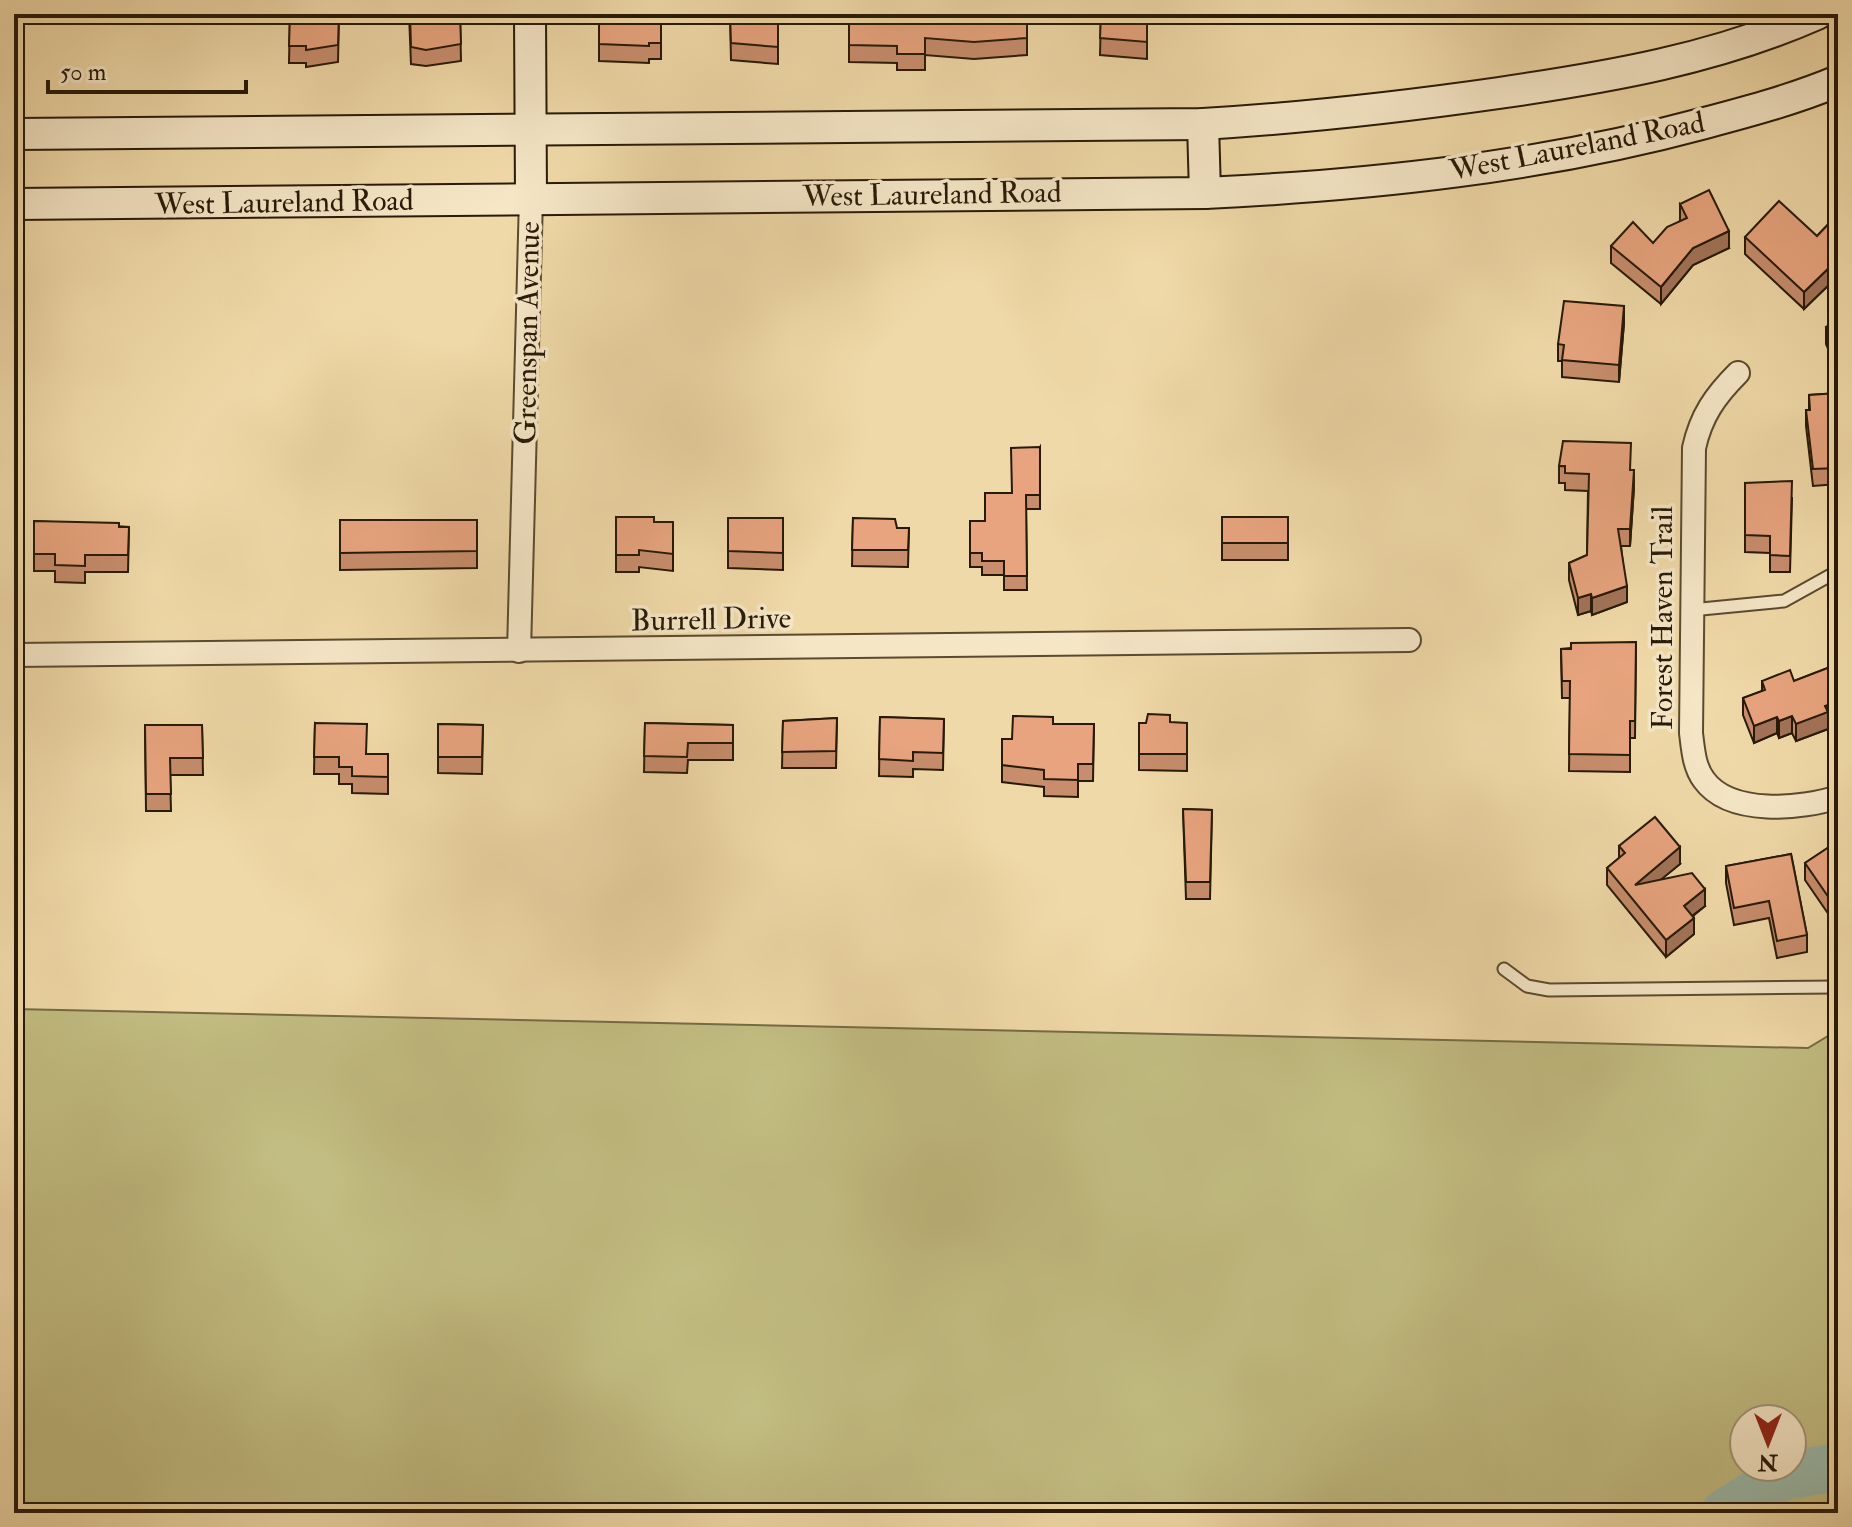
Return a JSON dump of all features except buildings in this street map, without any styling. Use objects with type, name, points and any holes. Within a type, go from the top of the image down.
[{"type":"main road","name":"Greenspan Avenue","points":[[530,14],[531,198]]},
{"type":"main road","name":"West Laureland Road","points":[[14,134],[531,127],[1203,124],[1319,116],[1590,80],[1697,58],[1817,14]]},
{"type":"main road","name":"West Laureland Road","points":[[14,204],[1205,193],[1372,180],[1547,158],[1655,136],[1799,98],[1838,81]]},
{"type":"main road","points":[[1203,124],[1205,193]]},
{"type":"street","name":"Greenspan Avenue","points":[[519,651],[531,198]]},
{"type":"street","name":"Forest Haven Trail","points":[[1738,373],[1715,396],[1700,422],[1694,448],[1691,610],[1691,733],[1694,760],[1705,782],[1727,798],[1762,806],[1810,806],[1838,797]]},
{"type":"street","name":"Burrell Drive","points":[[14,655],[1409,640]]},
{"type":"lane","points":[[1691,610],[1784,601],[1838,571]]},
{"type":"lane","points":[[1504,969],[1527,986],[1549,990],[1838,987]]},
{"type":"shaded area","points":[[14,1009],[1808,1048],[1838,1030],[1838,1513],[14,1513]]},
{"type":"waterway","points":[[1725,1513],[1783,1476],[1838,1467]]}]
